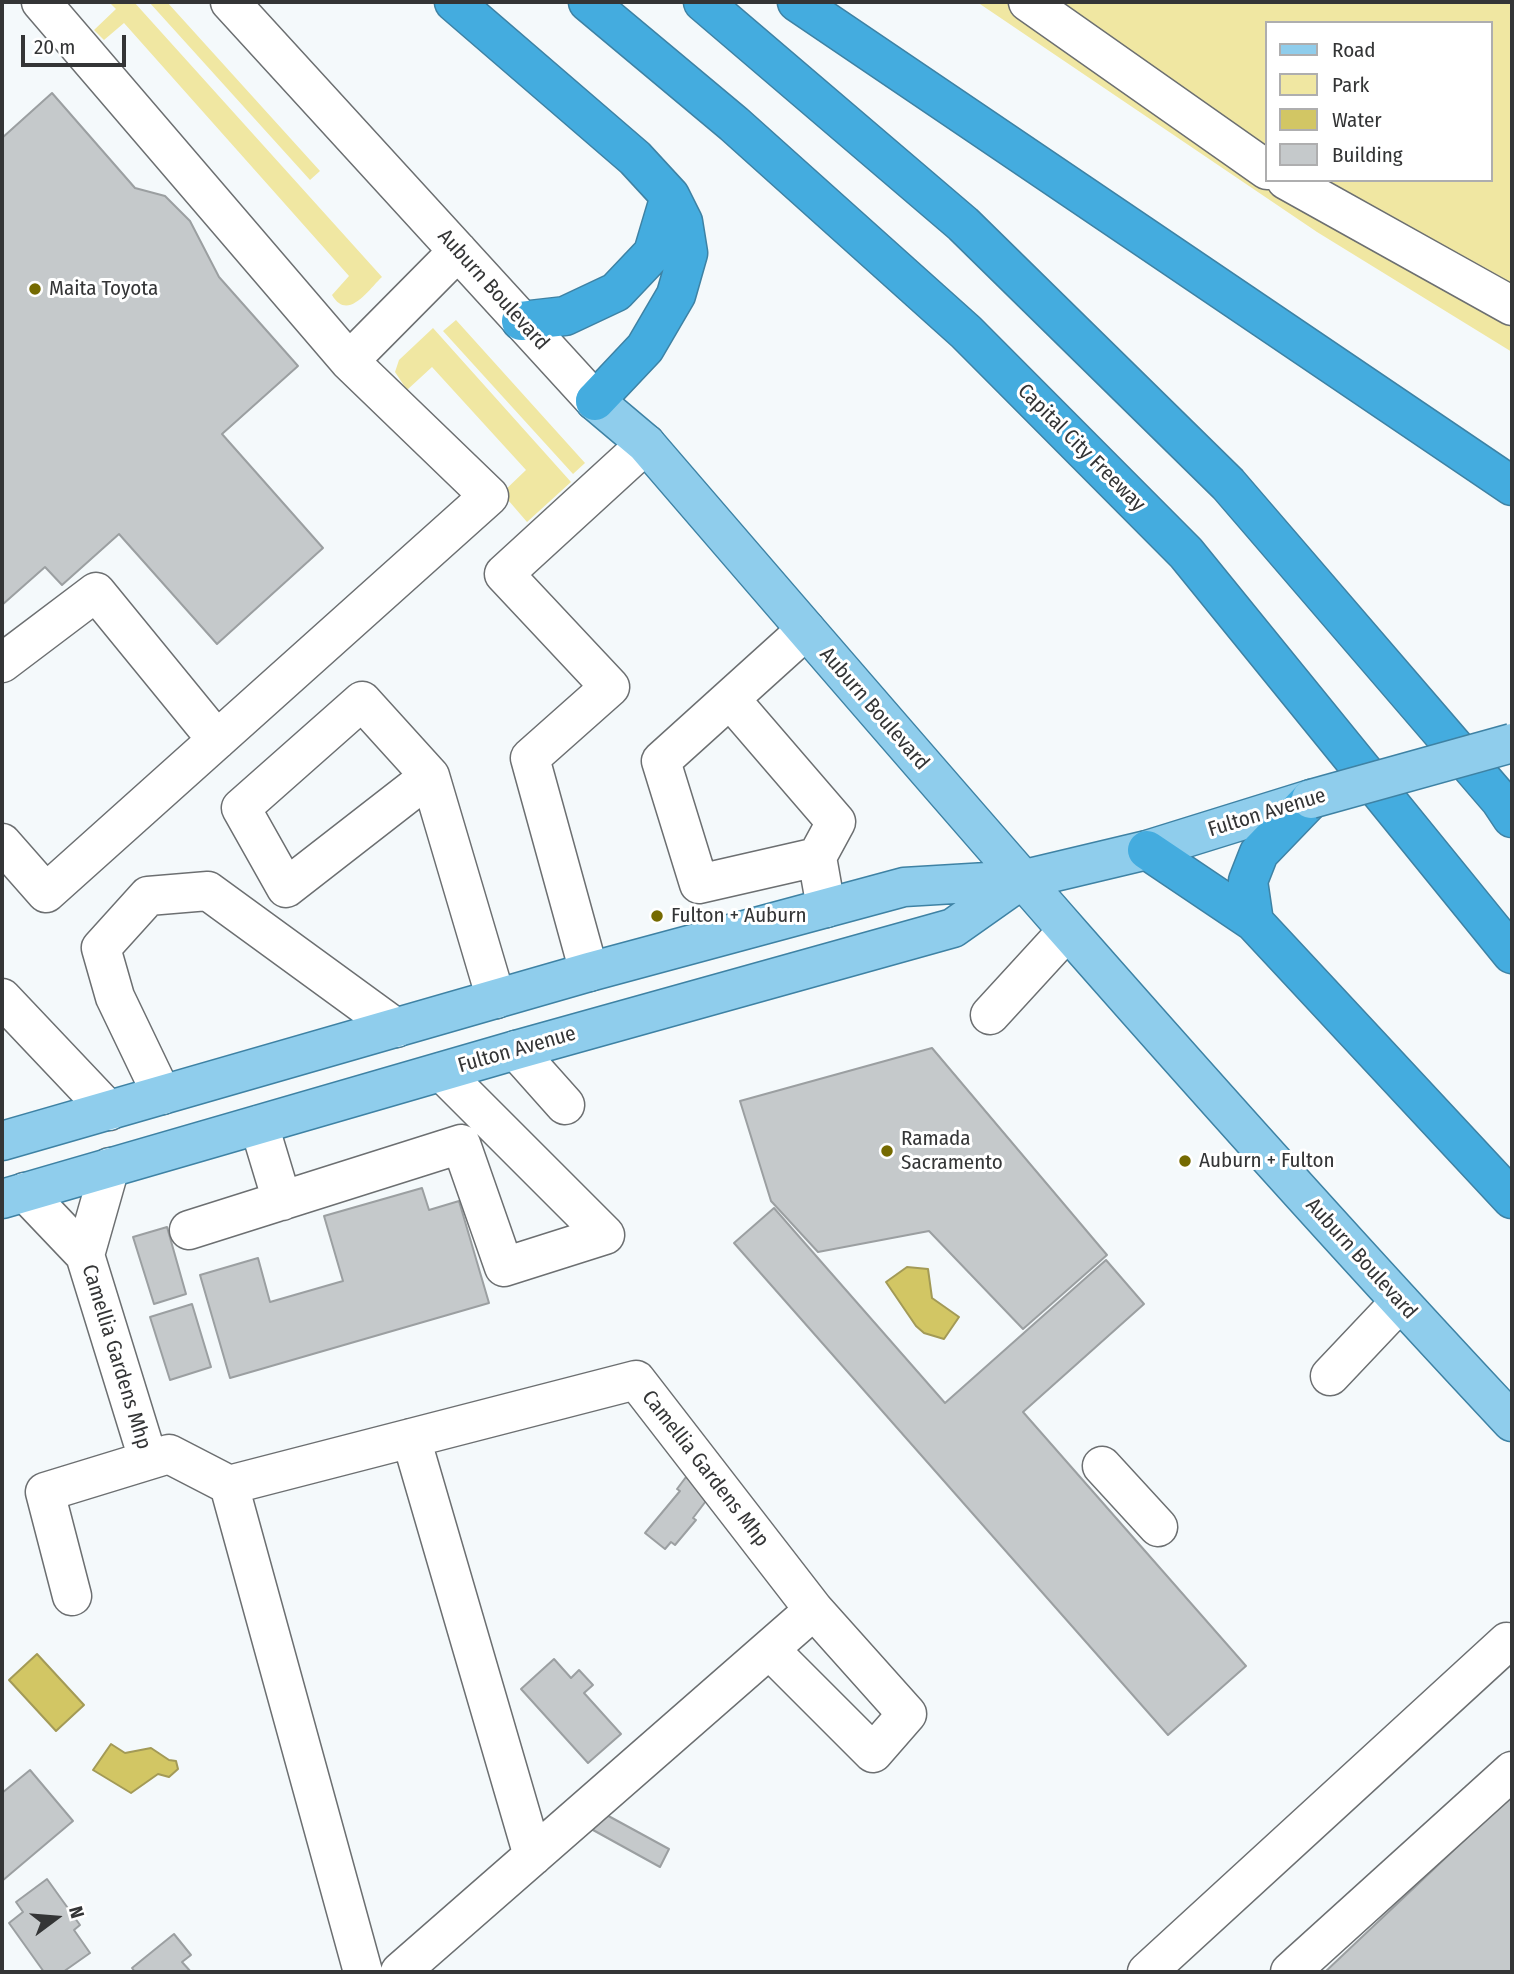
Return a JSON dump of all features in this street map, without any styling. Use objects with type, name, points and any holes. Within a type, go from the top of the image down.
[{"type":"highway","points":[[454,2],[635,158],[670,196],[683,222],[688,253],[676,295],[645,348],[595,401]]},
{"type":"highway","name":"Capital City Freeway","points":[[588,2],[734,124],[966,332],[1186,552],[1512,954]]},
{"type":"highway","points":[[703,2],[963,224],[1228,484],[1500,800],[1512,818]]},
{"type":"highway","points":[[797,2],[1512,486]]},
{"type":"highway","points":[[521,321],[565,316],[616,292],[653,253],[670,196]]},
{"type":"highway","points":[[1254,922],[1248,881],[1259,853],[1311,799]]},
{"type":"highway","points":[[1147,850],[1254,922],[1512,1199]]},
{"type":"main road","name":"Auburn Boulevard","points":[[595,401],[646,444],[1021,880],[1399,1302],[1512,1422]]},
{"type":"main road","name":"Fulton Avenue","points":[[2,1141],[589,972],[904,887],[1021,880],[1147,850],[1311,799],[1512,743]]},
{"type":"main road","name":"Fulton Avenue","points":[[13,1196],[516,1050],[953,928],[1021,880]]},
{"type":"street","points":[[2,843],[46,893],[489,496],[349,361],[41,2]]},
{"type":"street","name":"Auburn Boulevard","points":[[230,2],[595,401]]},
{"type":"street","points":[[1028,2],[1266,169]]},
{"type":"street","points":[[1290,182],[1512,306]]},
{"type":"street","points":[[349,361],[458,251]]},
{"type":"street","points":[[589,972],[530,758],[610,687],[504,574],[646,444]]},
{"type":"street","points":[[2,663],[96,592],[217,740]]},
{"type":"street","points":[[806,630],[661,761],[699,884],[817,857]]},
{"type":"street","points":[[730,699],[836,822],[817,857],[827,908]]},
{"type":"street","points":[[430,775],[286,888],[242,808],[362,701],[430,775],[496,999]]},
{"type":"street","points":[[162,1096],[114,997],[101,948],[148,896],[208,891],[396,1028]]},
{"type":"street","points":[[990,1014],[1067,931]]},
{"type":"street","points":[[2,999],[109,1111]]},
{"type":"street","points":[[516,1050],[565,1105]]},
{"type":"street","points":[[189,1230],[461,1144],[504,1267],[605,1235],[442,1072]]},
{"type":"street","points":[[259,1125],[282,1200]]},
{"type":"street","name":"Camellia Gardens Mhp","points":[[110,1167],[85,1255],[148,1460]]},
{"type":"street","name":"Camellia Gardens Mhp","points":[[13,1196],[85,1255]]},
{"type":"street","points":[[1330,1376],[1399,1302]]},
{"type":"street","name":"Camellia Gardens Mhp","points":[[72,1596],[44,1492],[169,1454],[229,1485],[636,1380],[814,1610],[907,1714],[873,1753],[770,1650]]},
{"type":"street","points":[[411,1438],[533,1856]]},
{"type":"street","points":[[1102,1466],[1158,1527]]},
{"type":"street","points":[[229,1485],[363,1972]]},
{"type":"street","points":[[400,1972],[814,1610]]},
{"type":"street","points":[[1147,1972],[1507,1642],[1512,1643]]},
{"type":"street","points":[[1290,1972],[1512,1770]]},
{"type":"green space","points":[[109,2],[134,2],[382,277],[364,296],[351,305],[338,303],[332,295],[349,276],[124,23],[104,40],[94,30],[116,9]]},
{"type":"green space","points":[[149,2],[167,2],[320,171],[310,180]]},
{"type":"green space","points":[[977,2],[1512,2],[1512,352],[1317,232]]},
{"type":"green space","points":[[456,320],[585,463],[573,474],[443,331]]},
{"type":"green space","points":[[433,328],[571,482],[527,522],[502,493],[526,470],[432,367],[407,390],[395,372],[399,360]]},
{"type":"water","points":[[907,1267],[928,1269],[932,1298],[959,1317],[944,1339],[924,1333],[916,1326],[886,1282]]},
{"type":"water","points":[[37,1654],[84,1705],[56,1731],[9,1680]]},
{"type":"water","points":[[111,1744],[125,1753],[151,1748],[169,1760],[176,1761],[178,1769],[169,1777],[158,1774],[131,1793],[93,1770]]},
{"type":"building","points":[[52,93],[135,188],[165,196],[190,221],[219,277],[298,366],[222,434],[323,548],[217,644],[119,534],[62,585],[45,567],[2,605],[2,138]]},
{"type":"building","name":"Ramada Sacramento","points":[[932,1048],[1107,1255],[1023,1329],[929,1231],[818,1252],[771,1201],[740,1101]]},
{"type":"building","points":[[422,1188],[429,1210],[459,1201],[489,1303],[230,1378],[200,1275],[258,1258],[270,1302],[343,1281],[324,1216]]},
{"type":"building","points":[[774,1208],[945,1403],[1106,1260],[1144,1304],[1023,1412],[1246,1666],[1168,1735],[734,1243]]},
{"type":"building","points":[[167,1227],[186,1294],[154,1304],[133,1237]]},
{"type":"building","points":[[192,1304],[211,1367],[170,1380],[150,1317]]},
{"type":"building","points":[[686,1477],[709,1497],[693,1518],[696,1520],[675,1545],[671,1542],[665,1549],[645,1533],[680,1491],[677,1489]]},
{"type":"building","points":[[554,1659],[571,1678],[579,1670],[593,1685],[584,1693],[621,1734],[588,1763],[521,1689]]},
{"type":"building","points":[[30,1770],[73,1821],[2,1881],[2,1793]]},
{"type":"building","points":[[1512,1795],[1512,1972],[1325,1972]]},
{"type":"building","points":[[603,1813],[669,1849],[660,1867],[593,1830]]},
{"type":"building","points":[[47,1879],[80,1925],[74,1930],[90,1953],[63,1972],[44,1972],[9,1923],[23,1912],[16,1902]]},
{"type":"building","points":[[174,1934],[191,1955],[182,1962],[191,1972],[135,1972],[132,1968]]},
{"type":"place","name":"Maita Toyota","points":[[35,289]]},
{"type":"place","name":"Fulton + Auburn","points":[[657,916]]},
{"type":"place","name":"Ramada Sacramento","points":[[887,1151]]},
{"type":"place","name":"Auburn + Fulton","points":[[1185,1161]]}]
